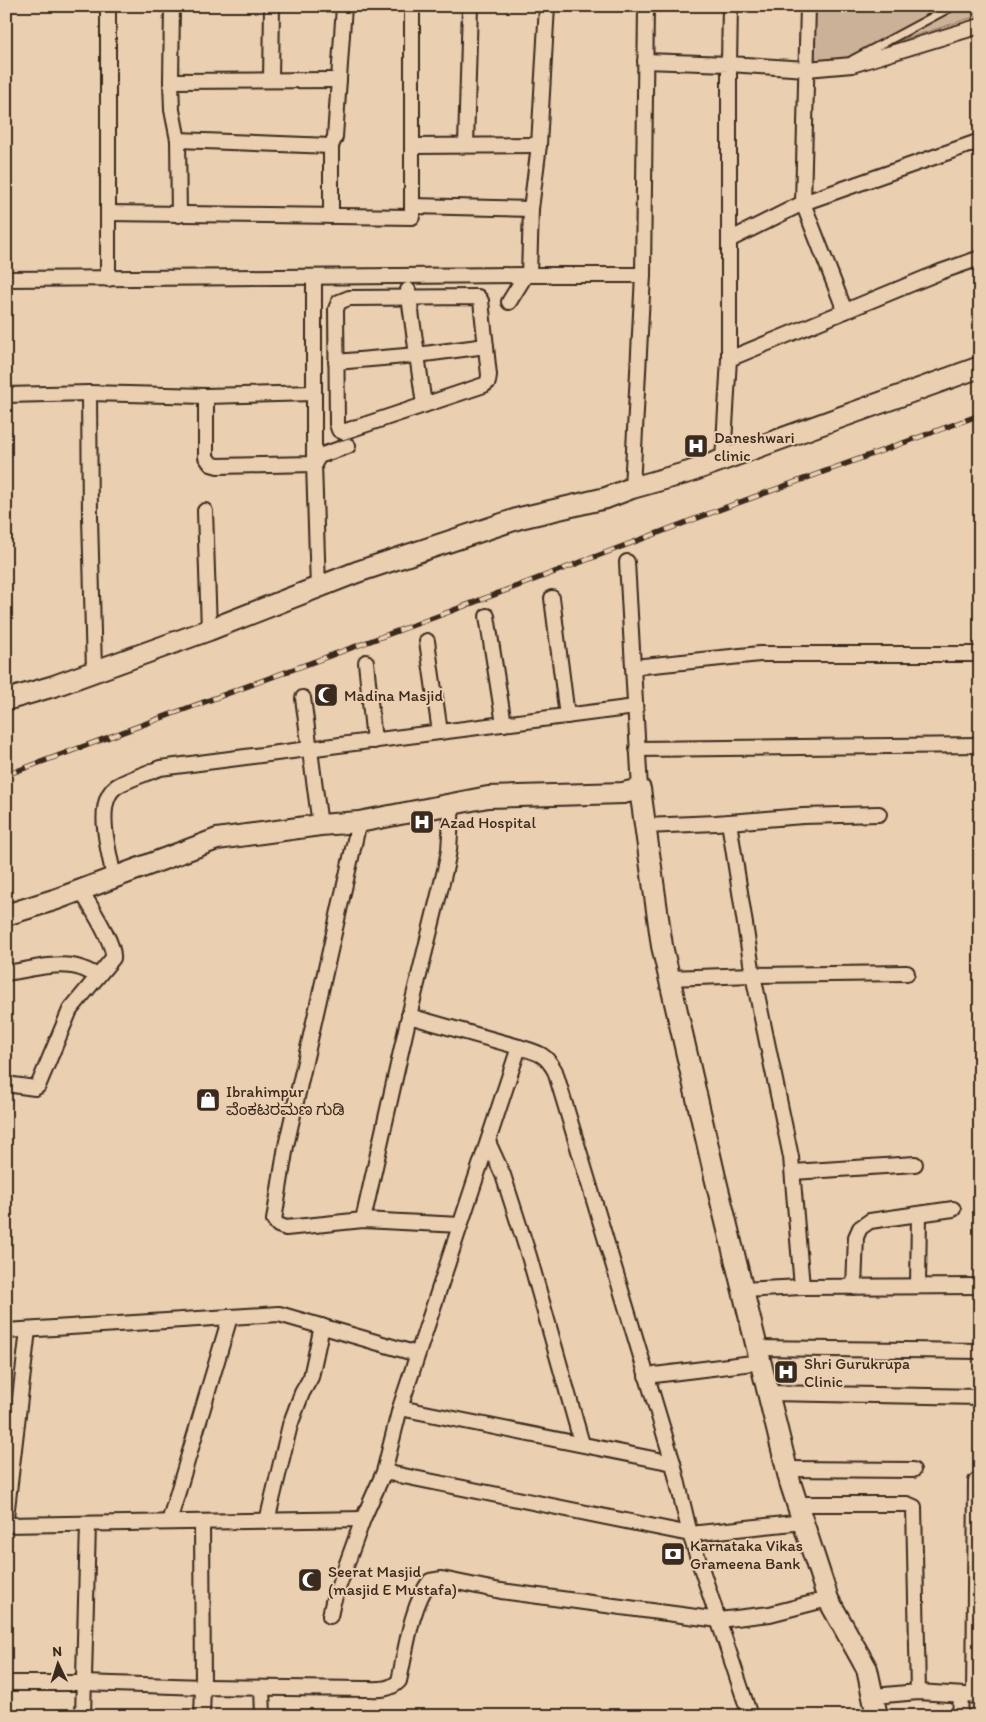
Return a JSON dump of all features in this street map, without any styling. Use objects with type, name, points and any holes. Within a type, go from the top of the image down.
[{"type":"street","points":[[108,6],[108,279]]},
{"type":"street","points":[[172,6],[171,81],[172,110],[178,140],[179,215]]},
{"type":"street","points":[[271,80],[272,6]]},
{"type":"street","points":[[331,216],[331,146],[334,137],[344,6]]},
{"type":"street","points":[[108,214],[412,216],[412,6]]},
{"type":"street","points":[[466,145],[470,6]]},
{"type":"street","points":[[529,275],[531,209],[539,145],[547,6]]},
{"type":"street","points":[[632,488],[643,276],[646,6]]},
{"type":"street","points":[[723,460],[729,359],[730,6]]},
{"type":"street","points":[[810,9],[803,203],[845,311]]},
{"type":"street","points":[[645,61],[807,69],[852,65],[980,26]]},
{"type":"street","points":[[171,81],[339,80]]},
{"type":"street","points":[[178,140],[331,146]]},
{"type":"street","points":[[729,240],[803,203],[980,141]]},
{"type":"street","points":[[412,146],[539,145]]},
{"type":"street","points":[[412,206],[531,209]]},
{"type":"street","points":[[729,359],[940,272],[980,258]]},
{"type":"street","points":[[6,279],[529,275],[643,276]]},
{"type":"street","points":[[509,302],[525,276],[529,275]]},
{"type":"street","points":[[406,277],[424,405]]},
{"type":"street","points":[[314,278],[314,464],[318,588]]},
{"type":"street","points":[[349,298],[480,298],[486,346],[488,382],[484,386],[344,432],[339,430],[337,424],[336,309],[339,302],[349,298]]},
{"type":"street","points":[[336,362],[417,355],[486,346]]},
{"type":"street","points":[[6,700],[54,686],[209,630],[358,572],[520,518],[606,498],[632,488],[689,472],[980,368]]},
{"type":"street","points":[[6,394],[89,393],[206,396],[314,393]]},
{"type":"street","points":[[89,393],[94,671]]},
{"type":"street","points":[[206,396],[206,457],[211,464],[218,466],[314,464]]},
{"type":"street","points":[[314,464],[319,456],[348,446]]},
{"type":"street","points":[[205,510],[209,630]]},
{"type":"street","points":[[627,562],[640,790],[662,946],[715,1177],[770,1393],[787,1469],[828,1599],[868,1669],[878,1716]]},
{"type":"street","points":[[552,598],[567,716]]},
{"type":"street","points":[[487,616],[504,724]]},
{"type":"street","points":[[427,641],[440,732]]},
{"type":"street","points":[[634,668],[760,654],[980,654]]},
{"type":"street","points":[[366,662],[374,741]]},
{"type":"street","points":[[302,698],[320,825]]},
{"type":"street","points":[[114,878],[103,819],[110,794],[117,786],[160,768],[635,707]]},
{"type":"street","points":[[637,749],[980,745]]},
{"type":"street","points":[[6,915],[81,890],[217,839],[320,825],[359,822],[488,797],[623,793],[640,790]]},
{"type":"street","points":[[363,1220],[409,1016],[446,866],[452,803]]},
{"type":"street","points":[[645,826],[803,816],[879,814]]},
{"type":"street","points":[[359,822],[286,1146],[274,1220],[278,1225],[286,1228],[363,1220],[460,1225]]},
{"type":"street","points":[[729,822],[754,975],[793,1172],[802,1287]]},
{"type":"street","points":[[6,1084],[35,1088],[38,1086],[70,1010],[112,958],[113,948],[81,890]]},
{"type":"street","points":[[6,973],[72,965],[98,976]]},
{"type":"street","points":[[669,978],[908,973]]},
{"type":"street","points":[[409,1016],[541,1054],[549,1060],[555,1071],[673,1463],[690,1534],[750,1716]]},
{"type":"street","points":[[330,1616],[363,1519],[384,1472],[400,1408],[519,1047]]},
{"type":"street","points":[[488,1142],[503,1175],[529,1256],[582,1444]]},
{"type":"street","points":[[793,1172],[915,1164]]},
{"type":"street","points":[[854,1287],[856,1237],[860,1228],[870,1220],[953,1209]]},
{"type":"street","points":[[918,1286],[919,1214]]},
{"type":"street","points":[[743,1290],[802,1287],[980,1286]]},
{"type":"street","points":[[6,1331],[279,1314],[418,1354]]},
{"type":"street","points":[[169,1522],[230,1317]]},
{"type":"street","points":[[267,1521],[290,1426],[302,1393],[311,1377],[322,1326]]},
{"type":"street","points":[[6,1517],[28,1330]]},
{"type":"street","points":[[646,1376],[759,1355],[980,1351]]},
{"type":"street","points":[[770,1393],[980,1397]]},
{"type":"street","points":[[400,1408],[673,1463]]},
{"type":"street","points":[[787,1469],[913,1470]]},
{"type":"street","points":[[384,1472],[690,1534],[800,1513],[907,1504],[914,1507],[918,1692]]},
{"type":"street","points":[[960,1716],[972,1696],[976,1481]]},
{"type":"street","points":[[6,1525],[363,1519]]},
{"type":"street","points":[[202,1522],[202,1716]]},
{"type":"street","points":[[83,1716],[88,1524]]},
{"type":"street","points":[[6,1683],[383,1689],[395,1685],[399,1681],[414,1616],[425,1588],[430,1581],[442,1579],[501,1591],[719,1620],[770,1614],[828,1599]]},
{"type":"street","points":[[262,1688],[263,1716]]},
{"type":"street","points":[[874,1696],[918,1692],[972,1696]]},
{"type":"lane","points":[[839,66],[953,6]]},
{"type":"shaded area","points":[[816,6],[980,6],[980,15],[842,59],[814,61]]},
{"type":"railway","points":[[6,775],[438,616],[724,508],[980,415]]},
{"type":"place","name":"Daneshwari clinic","points":[[696,446]]},
{"type":"place","name":"Madina Masjid","points":[[326,695]]},
{"type":"place","name":"Azad Hospital","points":[[422,822]]},
{"type":"place","name":"Ibrahimpur ವೆಂಕಟರಮಣ ಗುಡಿ","points":[[208,1100]]},
{"type":"place","name":"Shri Gurukrupa Clinic","points":[[786,1372]]},
{"type":"place","name":"Karnataka Vikas Grameena Bank","points":[[673,1554]]},
{"type":"place","name":"Seerat Masjid (masjid E Mustafa)","points":[[310,1580]]}]
